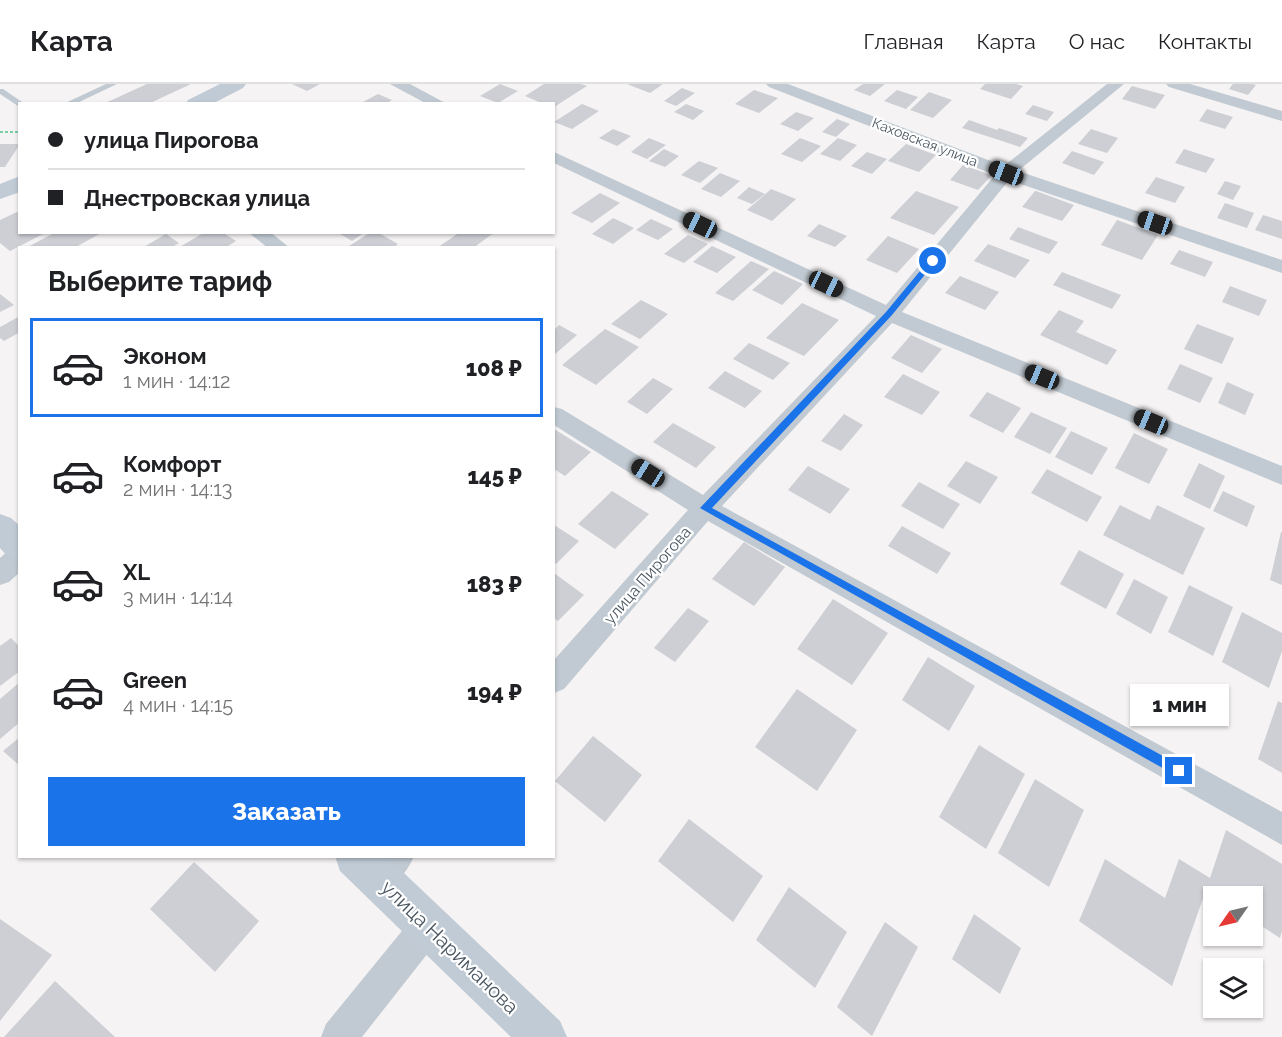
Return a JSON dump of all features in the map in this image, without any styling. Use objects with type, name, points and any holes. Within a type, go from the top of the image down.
[{"type":"street","points":[[199,102],[236,84]]},
{"type":"street","points":[[398,84],[436,102]]},
{"type":"street","name":"Каховская улица","points":[[774,84],[1006,173],[1282,267]]},
{"type":"street","name":"улица Пирогова","points":[[555,679],[705,508],[889,314],[1006,173],[1116,84]]},
{"type":"street","points":[[1174,84],[1282,116]]},
{"type":"street","points":[[555,157],[889,314],[1282,477]]},
{"type":"street","points":[[0,192],[18,184]]},
{"type":"street","points":[[260,234],[278,246]]},
{"type":"street","points":[[555,416],[705,508],[1282,829]]},
{"type":"street","points":[[0,527],[18,545]]},
{"type":"street","points":[[0,574],[18,558]]},
{"type":"street","name":"улица Нариманова","points":[[377,864],[427,927],[544,1037]]},
{"type":"street","points":[[339,1037],[427,927]]},
{"type":"lane","points":[[72,102],[112,84]]},
{"type":"lane","points":[[0,91],[18,102]]},
{"type":"path","points":[[0,132],[18,132]]},
{"type":"building","points":[[147,84],[191,84],[152,102],[107,102]]},
{"type":"building","points":[[292,84],[320,84],[307,91]]},
{"type":"building","points":[[500,84],[518,91],[500,102],[480,96]]},
{"type":"building","points":[[544,84],[587,86],[555,106],[555,102],[539,102],[525,96]]},
{"type":"building","points":[[627,84],[663,84],[650,93]]},
{"type":"building","points":[[863,84],[885,84],[870,96],[854,90]]},
{"type":"building","points":[[985,84],[1023,86],[1011,99],[980,89]]},
{"type":"building","points":[[1233,84],[1256,85],[1248,95],[1229,89]]},
{"type":"building","points":[[1132,86],[1165,95],[1155,109],[1122,99]]},
{"type":"building","points":[[682,88],[695,93],[676,106],[664,101]]},
{"type":"building","points":[[754,90],[778,98],[759,113],[735,104]]},
{"type":"building","points":[[897,90],[918,97],[906,109],[884,101]]},
{"type":"building","points":[[929,92],[952,100],[933,118],[910,110]]},
{"type":"building","points":[[378,94],[392,100],[389,102],[363,102]]},
{"type":"building","points":[[582,104],[599,111],[572,129],[555,121]]},
{"type":"building","points":[[686,104],[704,111],[693,120],[674,112]]},
{"type":"building","points":[[1033,105],[1054,112],[1047,121],[1025,114]]},
{"type":"building","points":[[1207,109],[1233,117],[1225,129],[1199,121]]},
{"type":"building","points":[[796,112],[814,118],[798,131],[780,124]]},
{"type":"building","points":[[837,119],[850,124],[836,137],[822,132]]},
{"type":"building","points":[[969,120],[1028,138],[1020,147],[962,128]]},
{"type":"building","points":[[613,129],[631,136],[617,146],[599,138]]},
{"type":"building","points":[[1091,129],[1118,138],[1107,153],[1078,144]]},
{"type":"building","points":[[649,138],[666,145],[647,159],[631,152]]},
{"type":"building","points":[[800,138],[821,146],[802,162],[781,154]]},
{"type":"building","points":[[838,138],[857,145],[840,161],[820,154]]},
{"type":"building","points":[[0,144],[18,144],[5,167],[0,167]]},
{"type":"building","points":[[906,144],[936,155],[919,172],[888,161]]},
{"type":"building","points":[[664,149],[679,156],[665,167],[649,161]]},
{"type":"building","points":[[1184,149],[1215,159],[1206,173],[1175,163]]},
{"type":"building","points":[[1072,151],[1104,162],[1094,175],[1062,163]]},
{"type":"building","points":[[867,152],[887,159],[872,174],[851,166]]},
{"type":"building","points":[[699,161],[718,168],[700,183],[681,175]]},
{"type":"building","points":[[963,165],[991,176],[978,190],[950,180]]},
{"type":"building","points":[[720,173],[740,181],[721,197],[701,189]]},
{"type":"building","points":[[1156,177],[1185,187],[1175,203],[1145,193]]},
{"type":"building","points":[[1225,181],[1241,186],[1233,200],[1217,194]]},
{"type":"building","points":[[749,187],[765,194],[752,204],[737,198]]},
{"type":"building","points":[[771,189],[796,199],[772,221],[747,210]]},
{"type":"building","points":[[916,191],[959,207],[934,235],[890,218]]},
{"type":"building","points":[[1035,191],[1074,205],[1062,221],[1022,207]]},
{"type":"building","points":[[600,193],[620,203],[592,223],[571,213]]},
{"type":"building","points":[[1225,203],[1254,213],[1247,228],[1217,218]]},
{"type":"building","points":[[17,212],[18,234],[43,234],[10,251],[0,243],[0,220]]},
{"type":"building","points":[[1263,215],[1282,221],[1282,239],[1255,230]]},
{"type":"building","points":[[613,218],[634,228],[613,244],[592,234]]},
{"type":"building","points":[[651,219],[673,229],[658,240],[636,230]]},
{"type":"building","points":[[1117,220],[1158,235],[1142,260],[1101,245]]},
{"type":"building","points":[[819,224],[847,236],[835,247],[807,236]]},
{"type":"building","points":[[1018,227],[1058,242],[1049,254],[1009,239]]},
{"type":"building","points":[[52,234],[99,234],[78,246],[30,246]]},
{"type":"building","points":[[166,234],[179,243],[174,246],[145,246]]},
{"type":"building","points":[[202,234],[225,234],[236,241],[228,246],[181,246]]},
{"type":"building","points":[[340,234],[362,234],[352,241]]},
{"type":"building","points":[[368,234],[380,234],[398,244],[396,246],[349,246]]},
{"type":"building","points":[[457,234],[492,234],[476,246],[440,246]]},
{"type":"building","points":[[688,235],[708,244],[684,263],[664,254]]},
{"type":"building","points":[[888,236],[919,249],[897,273],[866,260]]},
{"type":"building","points":[[988,244],[1030,260],[1015,278],[974,261]]},
{"type":"building","points":[[712,246],[736,257],[717,273],[693,262]]},
{"type":"building","points":[[1179,250],[1213,262],[1205,277],[1170,264]]},
{"type":"building","points":[[751,261],[769,269],[733,301],[715,293]]},
{"type":"building","points":[[774,271],[803,284],[782,305],[752,290]]},
{"type":"building","points":[[1062,272],[1121,295],[1112,309],[1053,285]]},
{"type":"building","points":[[960,276],[999,292],[985,310],[945,293]]},
{"type":"building","points":[[1230,286],[1267,300],[1259,316],[1222,302]]},
{"type":"building","points":[[0,294],[14,305],[0,312]]},
{"type":"building","points":[[641,300],[668,314],[640,339],[611,324]]},
{"type":"building","points":[[802,303],[839,320],[804,356],[766,338]]},
{"type":"building","points":[[1059,310],[1084,321],[1076,332],[1117,350],[1107,365],[1040,335]]},
{"type":"building","points":[[18,317],[18,333],[4,341],[0,338],[0,327]]},
{"type":"building","points":[[1197,324],[1234,338],[1222,364],[1184,349]]},
{"type":"building","points":[[559,325],[577,335],[555,354],[555,329]]},
{"type":"building","points":[[605,329],[639,347],[596,385],[562,365]]},
{"type":"building","points":[[911,335],[942,349],[922,373],[891,358]]},
{"type":"building","points":[[749,343],[790,363],[773,380],[733,359]]},
{"type":"building","points":[[1180,364],[1213,378],[1200,403],[1167,389]]},
{"type":"building","points":[[725,371],[762,391],[745,408],[708,388]]},
{"type":"building","points":[[903,374],[940,392],[922,415],[884,397]]},
{"type":"building","points":[[653,378],[673,389],[647,414],[627,402]]},
{"type":"building","points":[[1227,382],[1254,394],[1245,415],[1218,403]]},
{"type":"building","points":[[987,392],[1021,408],[1003,433],[969,416]]},
{"type":"building","points":[[1031,412],[1067,428],[1050,454],[1014,437]]},
{"type":"building","points":[[844,414],[863,425],[841,451],[821,441]]},
{"type":"building","points":[[673,423],[716,447],[696,468],[653,442]]},
{"type":"building","points":[[555,430],[591,452],[565,476],[555,470]]},
{"type":"building","points":[[1071,431],[1108,448],[1092,475],[1055,457]]},
{"type":"building","points":[[1134,433],[1168,449],[1149,484],[1115,468]]},
{"type":"building","points":[[966,461],[998,477],[980,504],[947,486]]},
{"type":"building","points":[[1199,463],[1225,476],[1210,509],[1183,496]]},
{"type":"building","points":[[808,466],[850,489],[830,514],[788,490]]},
{"type":"building","points":[[1047,469],[1102,497],[1087,522],[1031,493]]},
{"type":"building","points":[[919,482],[960,504],[943,529],[901,506]]},
{"type":"building","points":[[612,491],[649,514],[615,549],[578,524]]},
{"type":"building","points":[[1223,491],[1255,506],[1247,527],[1213,511]]},
{"type":"building","points":[[1120,505],[1150,520],[1157,505],[1205,528],[1183,575],[1103,535]]},
{"type":"building","points":[[555,526],[579,541],[555,563]]},
{"type":"building","points":[[902,526],[951,553],[937,574],[888,546]]},
{"type":"building","points":[[1282,532],[1282,585],[1270,580]]},
{"type":"building","points":[[744,542],[785,567],[754,606],[712,579]]},
{"type":"building","points":[[1079,550],[1124,574],[1106,609],[1060,584]]},
{"type":"building","points":[[555,574],[584,595],[558,621],[555,619]]},
{"type":"building","points":[[1134,579],[1168,597],[1151,634],[1116,614]]},
{"type":"building","points":[[1189,585],[1233,607],[1213,656],[1168,632]]},
{"type":"building","points":[[833,599],[888,633],[852,685],[797,649]]},
{"type":"building","points":[[688,608],[709,621],[675,662],[654,648]]},
{"type":"building","points":[[1242,612],[1282,633],[1282,651],[1269,688],[1222,662]]},
{"type":"building","points":[[11,638],[18,645],[18,672],[0,686],[0,646]]},
{"type":"building","points":[[928,657],[975,686],[949,731],[902,700]]},
{"type":"building","points":[[18,684],[18,724],[0,739],[0,699]]},
{"type":"building","points":[[797,689],[857,730],[817,791],[755,747]]},
{"type":"building","points":[[1278,701],[1282,703],[1282,773],[1258,759]]},
{"type":"building","points":[[593,736],[642,775],[605,822],[555,781]]},
{"type":"building","points":[[18,739],[18,764],[3,751]]},
{"type":"building","points":[[979,745],[1025,774],[986,849],[939,817]]},
{"type":"building","points":[[1035,779],[1084,810],[1049,887],[998,853]]},
{"type":"building","points":[[689,819],[763,876],[733,922],[658,861]]},
{"type":"building","points":[[1226,830],[1282,864],[1282,931],[1280,938],[1263,927],[1263,886],[1203,886],[1203,898],[1172,986],[1079,921],[1105,859],[1165,898],[1179,859],[1210,878]]},
{"type":"building","points":[[194,862],[259,921],[215,972],[150,909]]},
{"type":"building","points":[[789,887],[847,932],[815,988],[756,940]]},
{"type":"building","points":[[974,914],[1021,948],[1000,994],[952,959]]},
{"type":"building","points":[[0,919],[52,955],[0,1021]]},
{"type":"building","points":[[885,922],[918,947],[872,1036],[837,1007]]},
{"type":"building","points":[[55,981],[115,1037],[4,1037]]},
{"type":"route","points":[[933,261],[889,314],[705,508],[1179,771]]}]
